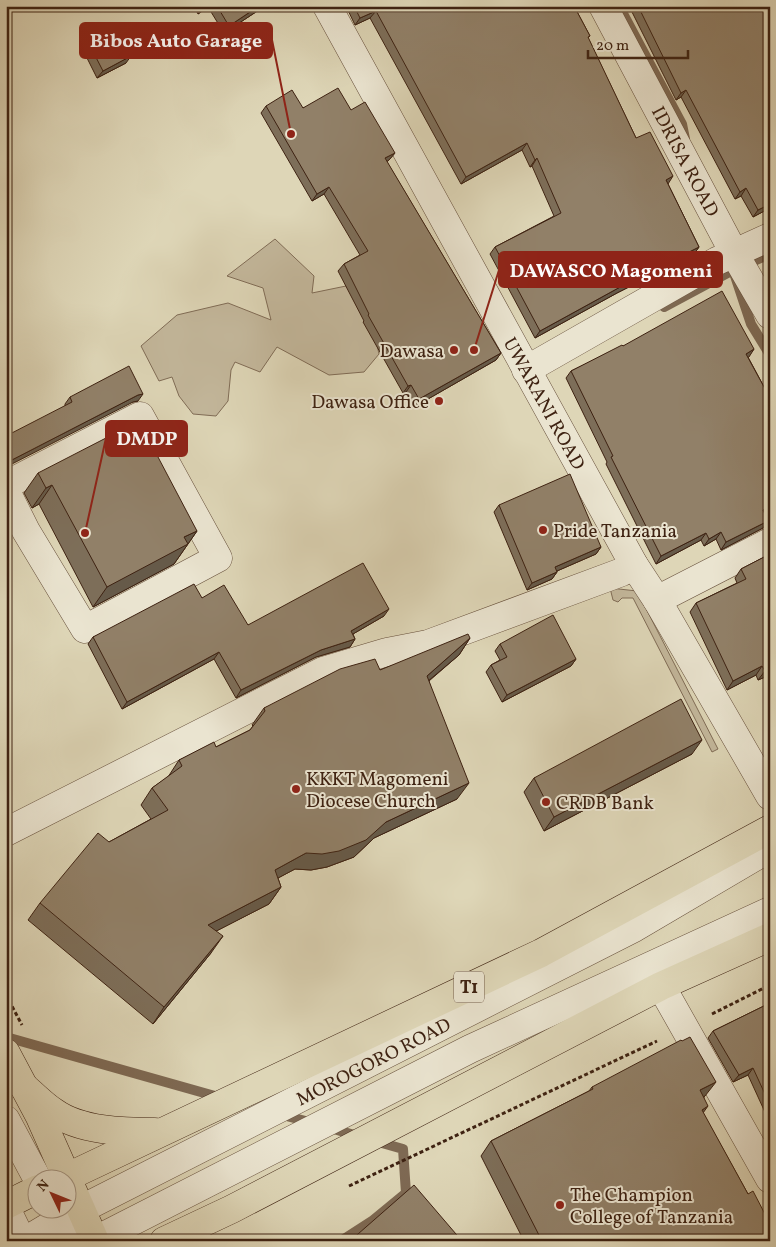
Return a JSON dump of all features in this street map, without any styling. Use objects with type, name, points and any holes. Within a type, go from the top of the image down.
[{"type":"main road","name":"MOROGORO ROAD","points":[[78,1171],[541,953],[770,829]]},
{"type":"main road","points":[[164,1241],[232,1209],[661,986],[770,937]]},
{"type":"main road","points":[[6,1053],[24,1087],[60,1170]]},
{"type":"main road","points":[[24,1087],[54,1112],[75,1123],[124,1132],[162,1132]]},
{"type":"main road","points":[[6,1207],[28,1195]]},
{"type":"main road","points":[[207,1241],[232,1209]]},
{"type":"main road","points":[[66,1220],[95,1241]]},
{"type":"street","name":"UWARANI ROAD","points":[[327,6],[634,565],[657,600],[770,796]]},
{"type":"street","name":"IDRISA ROAD","points":[[603,6],[734,253],[770,315]]},
{"type":"street","points":[[526,370],[734,253],[770,237]]},
{"type":"street","points":[[6,485],[140,416],[218,558],[86,629],[16,535],[6,491]]},
{"type":"street","points":[[657,600],[770,542]]},
{"type":"street","points":[[6,832],[323,671],[387,652],[428,644],[622,572],[634,565]]},
{"type":"street","name":"MOROGORO ROAD","points":[[78,1214],[634,928],[770,848]]},
{"type":"street","name":"MOROGORO ROAD","points":[[95,1241],[470,1049],[770,911]]},
{"type":"street","points":[[661,986],[684,1028],[766,1164]]},
{"type":"street","points":[[6,1120],[33,1170]]},
{"type":"street","points":[[6,1207],[23,1241]]},
{"type":"street","name":"MOROGORO ROAD","points":[[23,1241],[66,1220]]},
{"type":"path","points":[[348,1187],[684,1028],[770,985]]},
{"type":"path","points":[[6,994],[24,1029]]},
{"type":"shaded area","points":[[275,239],[314,276],[312,293],[346,286],[368,307],[379,354],[364,372],[329,375],[277,347],[260,372],[235,362],[231,370],[228,401],[216,416],[193,414],[179,396],[172,377],[159,381],[141,346],[177,315],[228,303],[271,320],[263,288],[227,276]]},
{"type":"shaded area","points":[[610,588],[637,591],[718,749],[712,752],[633,598],[622,598],[618,602],[613,600]]},
{"type":"building","points":[[217,6],[259,6],[229,26]]},
{"type":"building","points":[[354,6],[574,6],[590,36],[588,37],[636,138],[650,132],[673,176],[666,180],[699,247],[540,331],[495,247],[561,213],[537,158],[535,160],[527,143],[466,177],[376,11],[360,18]]},
{"type":"building","points":[[638,6],[770,6],[770,204],[758,210],[746,188],[740,192],[686,90],[681,93]]},
{"type":"building","points":[[114,23],[131,56],[103,71],[86,38]]},
{"type":"building","points":[[338,88],[351,110],[365,102],[395,153],[385,158],[501,353],[419,399],[411,385],[408,386],[368,315],[344,264],[368,251],[329,187],[317,194],[266,106],[292,90],[303,108]]},
{"type":"building","points":[[722,291],[754,349],[746,354],[770,398],[770,506],[763,510],[768,521],[726,542],[721,532],[709,539],[706,533],[661,556],[611,457],[613,456],[571,371],[623,346]]},
{"type":"building","points":[[129,366],[143,394],[6,463],[6,436],[72,402],[70,397]]},
{"type":"building","points":[[139,421],[197,531],[184,537],[188,544],[107,587],[52,485],[46,488],[38,473]]},
{"type":"building","name":"Pride Tanzania","points":[[570,474],[601,547],[555,567],[557,572],[532,583],[499,505]]},
{"type":"building","points":[[6,509],[10,516],[6,518]]},
{"type":"building","points":[[770,554],[770,669],[765,671],[762,666],[733,681],[696,603],[746,579],[741,569]]},
{"type":"building","points":[[363,563],[389,609],[351,631],[355,639],[321,650],[241,690],[219,652],[127,702],[93,637],[194,584],[202,598],[224,585],[248,625]]},
{"type":"building","points":[[553,615],[576,659],[507,695],[491,665],[507,657],[500,644]]},
{"type":"building","points":[[468,634],[470,638],[427,676],[469,783],[386,822],[366,840],[339,851],[322,854],[306,853],[275,870],[281,887],[208,925],[223,936],[164,1007],[40,903],[98,833],[109,842],[168,810],[152,788],[182,766],[179,760],[214,742],[216,747],[250,730],[265,711],[264,708],[340,669],[375,659],[380,670]]},
{"type":"building","points":[[681,699],[702,740],[554,817],[534,778]]},
{"type":"building","points":[[770,1003],[770,1105],[753,1068],[739,1075],[713,1031]]},
{"type":"building","points":[[690,1037],[716,1082],[700,1090],[708,1106],[702,1110],[748,1194],[753,1191],[767,1218],[765,1219],[770,1228],[770,1241],[542,1241],[491,1141],[593,1089],[592,1087],[681,1040]]},
{"type":"building","points":[[414,1185],[462,1241],[350,1241]]},
{"type":"waterway","points":[[619,6],[682,124],[685,139]]},
{"type":"waterway","points":[[747,264],[770,254]]},
{"type":"waterway","points":[[664,307],[733,270],[751,324],[770,355]]},
{"type":"waterway","points":[[6,1037],[222,1098]]},
{"type":"waterway","points":[[279,1114],[313,1123]]},
{"type":"waterway","points":[[327,1127],[361,1137]]},
{"type":"waterway","points":[[341,1241],[372,1221],[406,1193],[403,1149],[375,1141]]},
{"type":"place","name":"Bibos Auto Garage","points":[[291,134]]},
{"type":"place","name":"Dawasa","points":[[454,350]]},
{"type":"place","name":"DAWASCO Magomeni","points":[[474,350]]},
{"type":"place","name":"Dawasa Office","points":[[439,401]]},
{"type":"place","name":"Pride Tanzania","points":[[543,530]]},
{"type":"place","name":"DMDP","points":[[85,533]]},
{"type":"place","name":"KKKT Magomeni Diocese Church","points":[[296,789]]},
{"type":"place","name":"CRDB Bank","points":[[546,802]]},
{"type":"place","name":"The Champion College of Tanzania","points":[[560,1205]]}]
